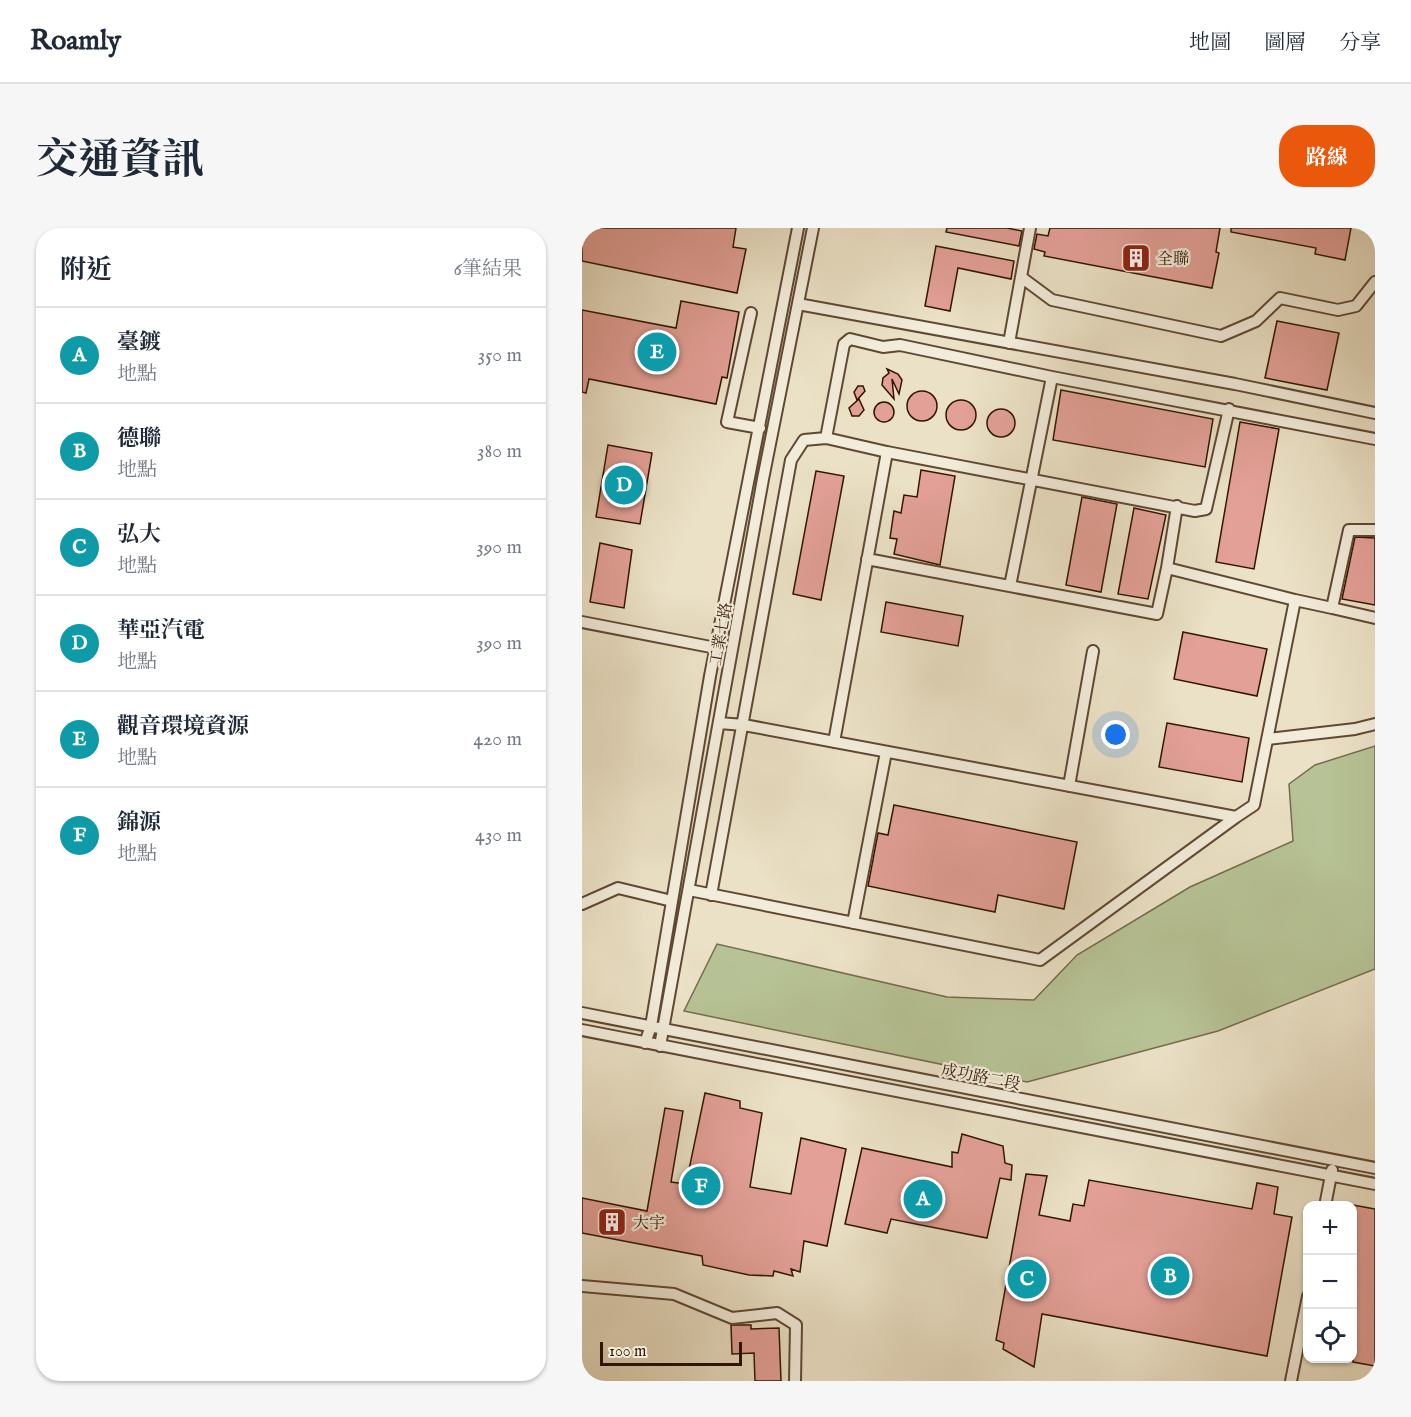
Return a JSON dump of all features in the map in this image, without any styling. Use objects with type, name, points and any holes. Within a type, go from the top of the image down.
[{"type":"street","name":"工業七路","points":[[645,1043],[651,1026],[716,648],[798,228]]},
{"type":"street","name":"工業七路","points":[[660,1046],[813,228]]},
{"type":"street","points":[[1009,343],[1030,228]]},
{"type":"street","points":[[1021,277],[1052,300],[1221,336],[1256,321],[1280,298],[1338,310],[1356,306],[1375,282]]},
{"type":"street","points":[[798,304],[1374,410]]},
{"type":"street","points":[[751,314],[727,422],[760,428]]},
{"type":"street","points":[[826,438],[844,344],[850,339],[883,347],[900,345],[1052,377],[1375,439]]},
{"type":"street","points":[[1010,586],[1052,377]]},
{"type":"street","points":[[711,895],[744,725],[790,460],[804,441],[826,438],[887,452],[1195,511],[1206,509],[1229,410]]},
{"type":"street","points":[[834,742],[887,452]]},
{"type":"street","points":[[867,560],[1157,615],[1176,506]]},
{"type":"street","points":[[1332,608],[1349,530],[1375,530]]},
{"type":"street","points":[[1167,568],[1375,618]]},
{"type":"street","points":[[689,890],[1040,960],[1254,805],[1294,600]]},
{"type":"street","points":[[582,622],[716,648]]},
{"type":"street","points":[[1069,786],[1093,651]]},
{"type":"street","points":[[719,723],[744,725],[1236,817]]},
{"type":"street","points":[[1268,739],[1355,729],[1375,724]]},
{"type":"street","points":[[853,923],[886,752]]},
{"type":"street","points":[[582,904],[618,888],[672,901]]},
{"type":"street","name":"成功路二段","points":[[582,1013],[1375,1168]]},
{"type":"street","name":"成功路二段","points":[[582,1030],[1375,1184]]},
{"type":"street","points":[[1326,1201],[1333,1160]]},
{"type":"street","points":[[582,1286],[674,1294],[732,1318],[777,1313],[796,1324],[795,1381]]},
{"type":"street","points":[[1291,1381],[1305,1309]]},
{"type":"green space","points":[[1375,746],[1375,969],[1218,1031],[1027,1082],[684,1011],[717,944],[947,997],[1034,1000],[1077,955],[1190,887],[1293,841],[1289,784],[1315,765]]},
{"type":"building","points":[[582,228],[736,228],[733,247],[746,249],[737,293],[582,261]]},
{"type":"building","points":[[947,228],[1007,228],[1022,231],[1019,246],[946,232]]},
{"type":"building","name":"全聯","points":[[1050,228],[1220,228],[1216,252],[1219,253],[1212,288],[1044,256],[1045,252],[1034,249],[1037,234],[1048,236]]},
{"type":"building","points":[[1231,228],[1351,228],[1345,260],[1315,254],[1316,248],[1231,232]]},
{"type":"building","points":[[936,246],[1014,261],[1011,279],[958,268],[950,311],[925,306]]},
{"type":"building","points":[[681,301],[739,312],[727,378],[722,377],[716,404],[589,379],[586,393],[582,392],[582,310],[676,328]]},
{"type":"building","points":[[1277,321],[1339,333],[1327,390],[1265,378]]},
{"type":"building","points":[[887,369],[898,374],[902,380],[899,394],[892,379],[894,399],[882,385],[883,378],[889,373]]},
{"type":"building","points":[[858,386],[863,386],[865,391],[857,400],[854,392]]},
{"type":"building","points":[[1061,390],[1213,419],[1205,467],[1053,440]]},
{"type":"building","points":[[922,391],[933,395],[937,406],[933,417],[922,421],[911,417],[907,406],[911,395]]},
{"type":"building","points":[[859,399],[864,410],[859,416],[852,416],[849,408]]},
{"type":"building","points":[[961,400],[967,401],[975,409],[975,421],[967,429],[961,430],[955,429],[947,421],[946,415],[947,409],[955,401]]},
{"type":"building","points":[[884,402],[891,405],[894,412],[891,419],[884,422],[877,419],[874,412],[877,405]]},
{"type":"building","points":[[1001,409],[1011,413],[1015,423],[1011,433],[1001,437],[991,433],[987,423],[991,413]]},
{"type":"building","points":[[1240,422],[1279,429],[1254,569],[1216,562]]},
{"type":"building","points":[[608,445],[652,453],[640,524],[596,517]]},
{"type":"building","points":[[921,470],[955,476],[940,565],[894,554],[897,539],[890,538],[894,511],[901,513],[904,495],[917,497]]},
{"type":"building","points":[[816,471],[844,476],[821,600],[793,594]]},
{"type":"building","points":[[1082,497],[1117,504],[1101,592],[1066,585]]},
{"type":"building","points":[[1134,508],[1166,515],[1148,599],[1118,594]]},
{"type":"building","points":[[1355,537],[1375,538],[1375,605],[1342,599]]},
{"type":"building","points":[[600,543],[632,550],[624,608],[590,602]]},
{"type":"building","points":[[886,602],[963,616],[958,646],[881,632]]},
{"type":"building","points":[[1183,632],[1267,649],[1257,696],[1174,679]]},
{"type":"building","points":[[1167,723],[1249,738],[1242,782],[1159,767]]},
{"type":"building","points":[[894,805],[1077,842],[1064,909],[998,895],[995,912],[868,886],[878,833],[888,835]]},
{"type":"building","points":[[705,1093],[740,1101],[740,1108],[762,1113],[750,1187],[791,1194],[801,1138],[846,1149],[827,1246],[804,1241],[800,1272],[791,1269],[793,1276],[774,1271],[773,1276],[749,1275],[703,1265],[702,1256],[582,1233],[582,1198],[647,1211],[665,1108],[683,1111],[671,1182],[686,1184]]},
{"type":"building","points":[[962,1134],[1003,1146],[1005,1163],[1012,1165],[1011,1180],[1000,1178],[987,1238],[891,1219],[887,1233],[845,1224],[862,1148],[952,1167],[952,1152],[958,1153]]},
{"type":"building","points":[[1026,1174],[1047,1176],[1039,1215],[1070,1221],[1073,1204],[1084,1206],[1089,1180],[1252,1209],[1257,1183],[1278,1187],[1274,1214],[1292,1217],[1267,1356],[1042,1314],[1034,1367],[1003,1349],[1004,1343],[996,1340]]},
{"type":"building","points":[[1357,1206],[1375,1209],[1375,1366],[1357,1363]]},
{"type":"building","points":[[731,1325],[751,1325],[751,1329],[779,1328],[781,1381],[755,1381],[754,1353],[732,1354]]},
{"type":"place","name":"全聯","points":[[1136,258]]},
{"type":"place","name":"觀音環境資源","points":[[657,352]]},
{"type":"place","name":"華亞汽電","points":[[624,485]]},
{"type":"place","name":"錦源","points":[[701,1186]]},
{"type":"place","name":"臺鍍","points":[[923,1199]]},
{"type":"place","name":"大宇","points":[[612,1222]]},
{"type":"place","name":"德聯","points":[[1170,1276]]},
{"type":"place","name":"弘大","points":[[1027,1279]]}]
